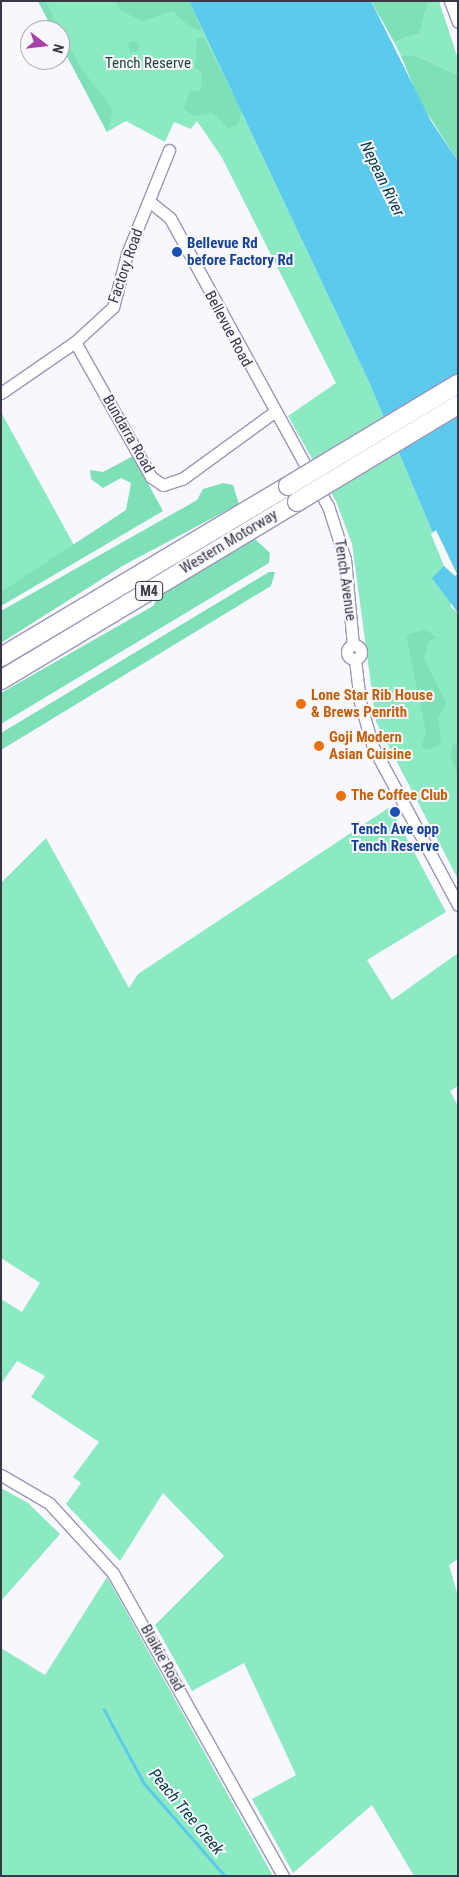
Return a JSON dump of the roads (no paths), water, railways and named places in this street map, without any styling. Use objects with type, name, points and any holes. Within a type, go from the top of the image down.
[{"type":"highway","name":"Western Motorway","points":[[1,657],[458,384]]},
{"type":"highway","name":"Western Motorway","points":[[1,680],[458,405]]},
{"type":"street","points":[[450,1],[458,22]]},
{"type":"street","name":"Factory Road","points":[[1,393],[75,342],[113,307],[127,254],[169,150]]},
{"type":"street","name":"Bellevue Road","points":[[149,201],[170,218],[273,413],[304,462]]},
{"type":"street","name":"Bundarra Road","points":[[75,342],[152,477],[163,486],[182,479],[273,413]]},
{"type":"street","name":"Tench Avenue","points":[[304,462],[342,546],[353,645],[361,651],[355,659],[360,702],[373,747],[458,905]]},
{"type":"street","name":"Blaikie Road","points":[[1,1475],[49,1503],[113,1573],[283,1876]]},
{"type":"water","name":"Nepean River","points":[[189,1],[371,1],[431,121],[458,161],[458,613],[432,578],[446,564],[369,382]]},
{"type":"waterway","name":"Peach Tree Creek","points":[[104,1709],[144,1783],[225,1876]]},
{"type":"place","name":"Bellevue Rd before Factory Rd","points":[[177,252]]},
{"type":"place","name":"Lone Star Rib House & Brews Penrith","points":[[301,704]]},
{"type":"place","name":"Goji Modern Asian Cuisine","points":[[319,746]]},
{"type":"place","name":"The Coffee Club","points":[[341,796]]},
{"type":"place","name":"Tench Ave opp Tench Reserve","points":[[395,812]]},
{"type":"park label","name":"Tench Reserve","points":[[148,64]]}]
